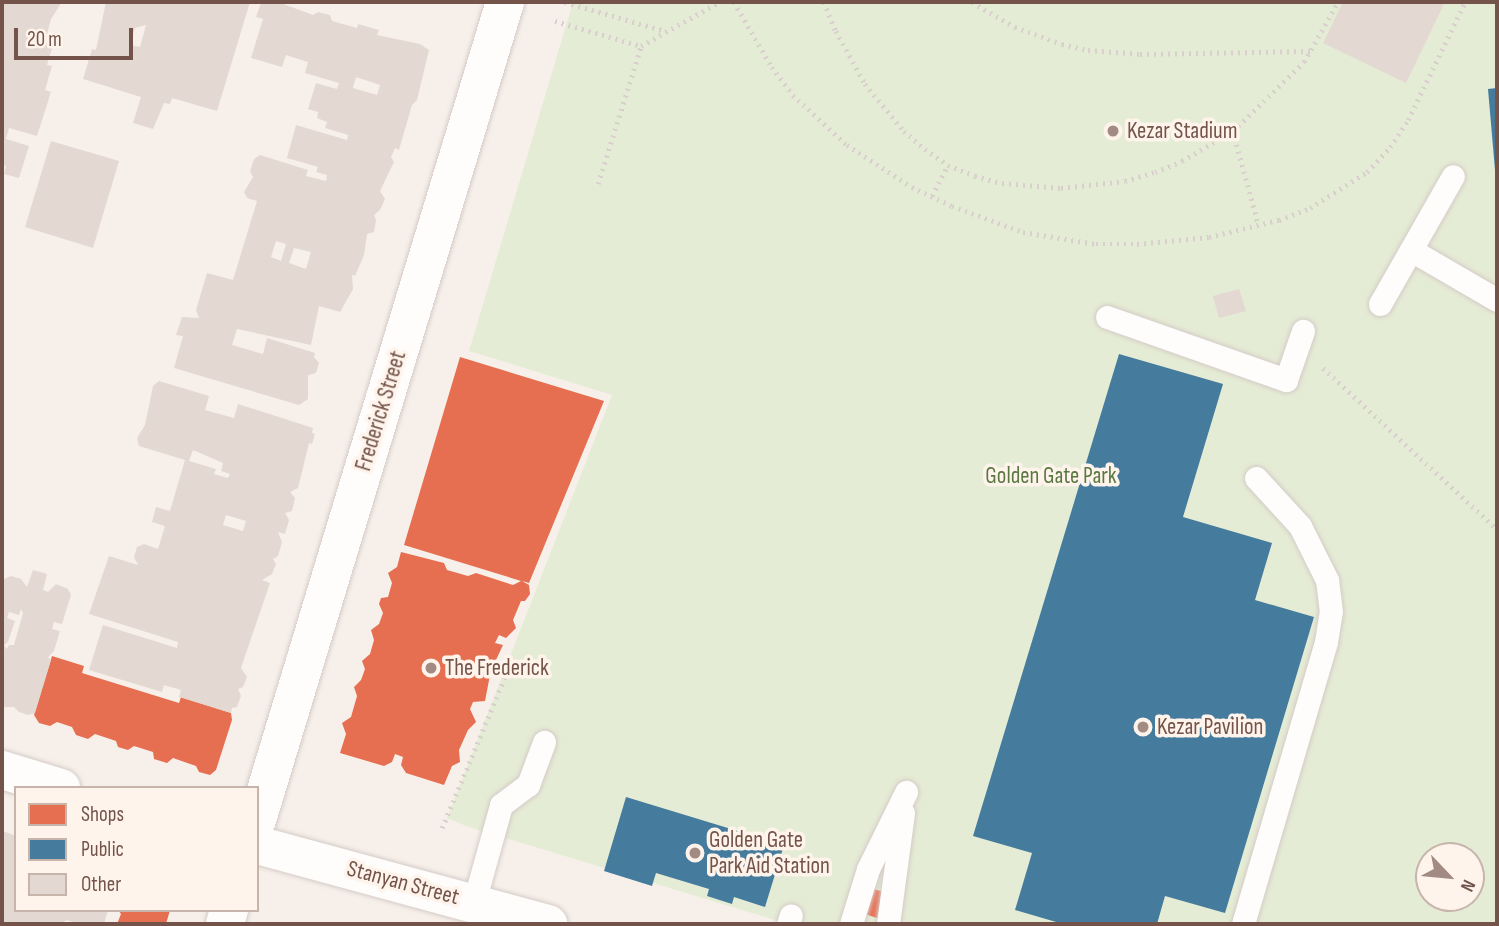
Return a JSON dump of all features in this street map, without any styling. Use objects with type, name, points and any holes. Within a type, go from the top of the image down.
[{"type":"main road","name":"Frederick Street","points":[[259,813],[505,2]]},
{"type":"main road","points":[[2,770],[54,786]]},
{"type":"main road","name":"Stanyan Street","points":[[259,846],[548,924]]},
{"type":"lane","points":[[1380,304],[1453,176]]},
{"type":"lane","points":[[1410,250],[1497,300]]},
{"type":"lane","points":[[1107,317],[1286,380],[1301,338]]},
{"type":"lane","points":[[1243,924],[1326,642],[1331,612],[1327,580],[1300,526],[1256,478]]},
{"type":"lane","points":[[474,902],[501,805],[528,785],[544,742]]},
{"type":"lane","points":[[851,924],[868,869],[906,792],[888,924]]},
{"type":"path","points":[[565,2],[666,32]]},
{"type":"path","points":[[598,184],[641,46],[719,2]]},
{"type":"path","points":[[734,2],[772,67],[819,120],[878,166],[932,196],[1023,232],[1096,244],[1173,243],[1259,226],[1310,208],[1342,190],[1367,172],[1390,147],[1408,120],[1465,2]]},
{"type":"path","points":[[824,2],[849,57],[884,110],[904,131],[948,165],[1002,183],[1061,188],[1125,181],[1164,168],[1233,131],[1295,73],[1313,51],[1338,2]]},
{"type":"path","points":[[972,2],[1015,27],[1088,50],[1140,54],[1313,51]]},
{"type":"path","points":[[555,21],[641,46]]},
{"type":"path","points":[[1233,131],[1259,226]]},
{"type":"path","points":[[932,196],[948,165]]},
{"type":"path","points":[[1301,338],[1497,529]]},
{"type":"path","points":[[442,828],[509,667]]},
{"type":"green space","name":"Golden Gate Park","points":[[573,2],[1497,2],[1497,924],[788,924],[447,818],[612,395],[469,351]]},
{"type":"building: Shops","points":[[460,357],[604,401],[529,583],[522,581],[529,585],[530,594],[525,601],[521,601],[513,620],[516,628],[506,638],[499,635],[495,643],[503,645],[496,660],[498,671],[490,675],[485,701],[473,702],[470,709],[476,722],[468,730],[459,750],[460,762],[452,766],[444,785],[406,773],[401,765],[403,757],[395,754],[392,762],[384,766],[340,753],[346,734],[342,723],[351,717],[357,696],[354,687],[361,680],[365,669],[362,661],[370,654],[374,640],[371,630],[379,624],[383,613],[379,604],[381,598],[388,597],[392,583],[388,573],[397,567],[401,552],[444,563],[447,570],[468,576],[476,573],[513,585],[521,581],[404,545]]},
{"type":"building: Shops","points":[[52,656],[84,666],[82,673],[179,703],[181,697],[231,713],[232,720],[216,770],[210,775],[199,772],[196,766],[173,758],[167,763],[154,759],[153,752],[134,746],[128,750],[118,747],[116,741],[95,734],[88,739],[76,735],[72,727],[57,722],[50,726],[39,723],[34,715]]},
{"type":"building: Shops","points":[[869,888],[885,892],[877,918],[862,913]]},
{"type":"building: Shops","points":[[120,912],[169,912],[166,924],[117,924]]},
{"type":"building: Public","points":[[1497,88],[1497,170],[1495,170],[1488,89]]},
{"type":"building: Public","name":"Kezar Pavilion","points":[[1119,354],[1223,384],[1183,517],[1272,543],[1255,600],[1314,617],[1225,913],[1165,896],[1157,924],[1063,924],[1015,910],[1032,853],[973,836]]},
{"type":"building: Public","name":"Golden Gate Park Aid Station","points":[[626,797],[784,845],[765,907],[734,897],[732,904],[707,896],[709,889],[656,873],[652,886],[604,871]]},
{"type":"building: Other","points":[[2,2],[62,2],[51,19],[45,42],[53,45],[47,65],[52,66],[45,90],[51,92],[37,136],[9,128],[6,139],[29,146],[19,178],[4,174],[6,166],[2,165]]},
{"type":"building: Other","points":[[106,2],[250,2],[217,111],[172,98],[170,104],[164,103],[153,129],[133,123],[141,97],[83,79],[92,49],[96,50]],"holes":[[[146,25],[140,47],[130,45],[135,28]]]},
{"type":"building: Other","points":[[278,2],[313,15],[318,12],[330,15],[332,21],[357,28],[358,24],[379,30],[377,35],[420,44],[429,50],[417,100],[412,105],[399,150],[395,148],[391,157],[394,162],[380,191],[385,199],[380,210],[374,215],[374,232],[367,234],[364,255],[355,276],[352,275],[353,289],[340,312],[319,306],[311,345],[237,329],[232,345],[263,354],[267,338],[315,353],[314,357],[319,363],[316,373],[308,375],[308,399],[299,405],[174,368],[183,336],[176,335],[182,317],[199,318],[196,310],[207,273],[233,280],[257,201],[247,198],[244,192],[253,177],[250,171],[254,159],[260,155],[308,170],[306,176],[326,181],[327,175],[316,172],[318,167],[287,158],[296,125],[347,140],[348,135],[325,128],[327,122],[317,118],[318,112],[308,109],[316,83],[337,89],[339,83],[305,73],[308,62],[286,55],[282,67],[251,58],[263,19],[256,17],[261,3]],"holes":[[[356,77],[380,85],[377,95],[353,88]],[[276,241],[286,244],[281,261],[271,257]],[[294,248],[311,252],[306,269],[289,263]]]},
{"type":"building: Other","points":[[1343,2],[1445,2],[1406,83],[1323,43]]},
{"type":"building: Other","points":[[51,141],[119,161],[93,248],[25,227]]},
{"type":"building: Other","points":[[1239,289],[1246,311],[1219,318],[1213,296]]},
{"type":"building: Other","points":[[159,381],[209,396],[205,410],[234,418],[238,404],[313,428],[312,433],[315,434],[312,444],[309,443],[298,488],[290,492],[295,498],[292,511],[285,513],[289,520],[285,534],[278,532],[282,542],[278,556],[273,559],[276,564],[272,574],[262,580],[270,583],[241,668],[247,677],[243,687],[238,689],[241,696],[237,707],[232,708],[231,713],[179,697],[181,690],[164,685],[162,692],[89,670],[103,625],[177,648],[178,642],[89,614],[109,556],[138,565],[134,557],[137,547],[144,544],[158,549],[165,526],[152,522],[156,507],[170,511],[185,460],[139,446],[137,438],[145,425],[153,386]],"holes":[[[193,450],[223,463],[221,471],[230,474],[228,478],[214,474],[216,469],[189,461]],[[226,515],[246,521],[243,531],[223,525]]]},
{"type":"building: Other","points":[[33,570],[47,574],[43,590],[48,592],[56,584],[68,589],[71,595],[62,624],[54,622],[52,629],[60,631],[54,651],[48,657],[51,660],[35,713],[28,715],[14,707],[2,707],[2,585],[4,579],[11,576],[21,579],[27,587]],"holes":[[[21,609],[23,613],[14,645],[9,645],[7,649],[4,645],[8,642],[15,621],[7,618],[9,612],[19,615]]]},
{"type":"building: Other","points":[[3,831],[14,835],[14,912],[107,912],[104,924],[79,924],[67,920],[60,924],[2,924]]},
{"type":"place","name":"Kezar Stadium","points":[[1113,131]]},
{"type":"place","name":"The Frederick","points":[[431,668]]},
{"type":"place","name":"Kezar Pavilion","points":[[1143,727]]},
{"type":"place","name":"Golden Gate Park Aid Station","points":[[695,853]]}]
